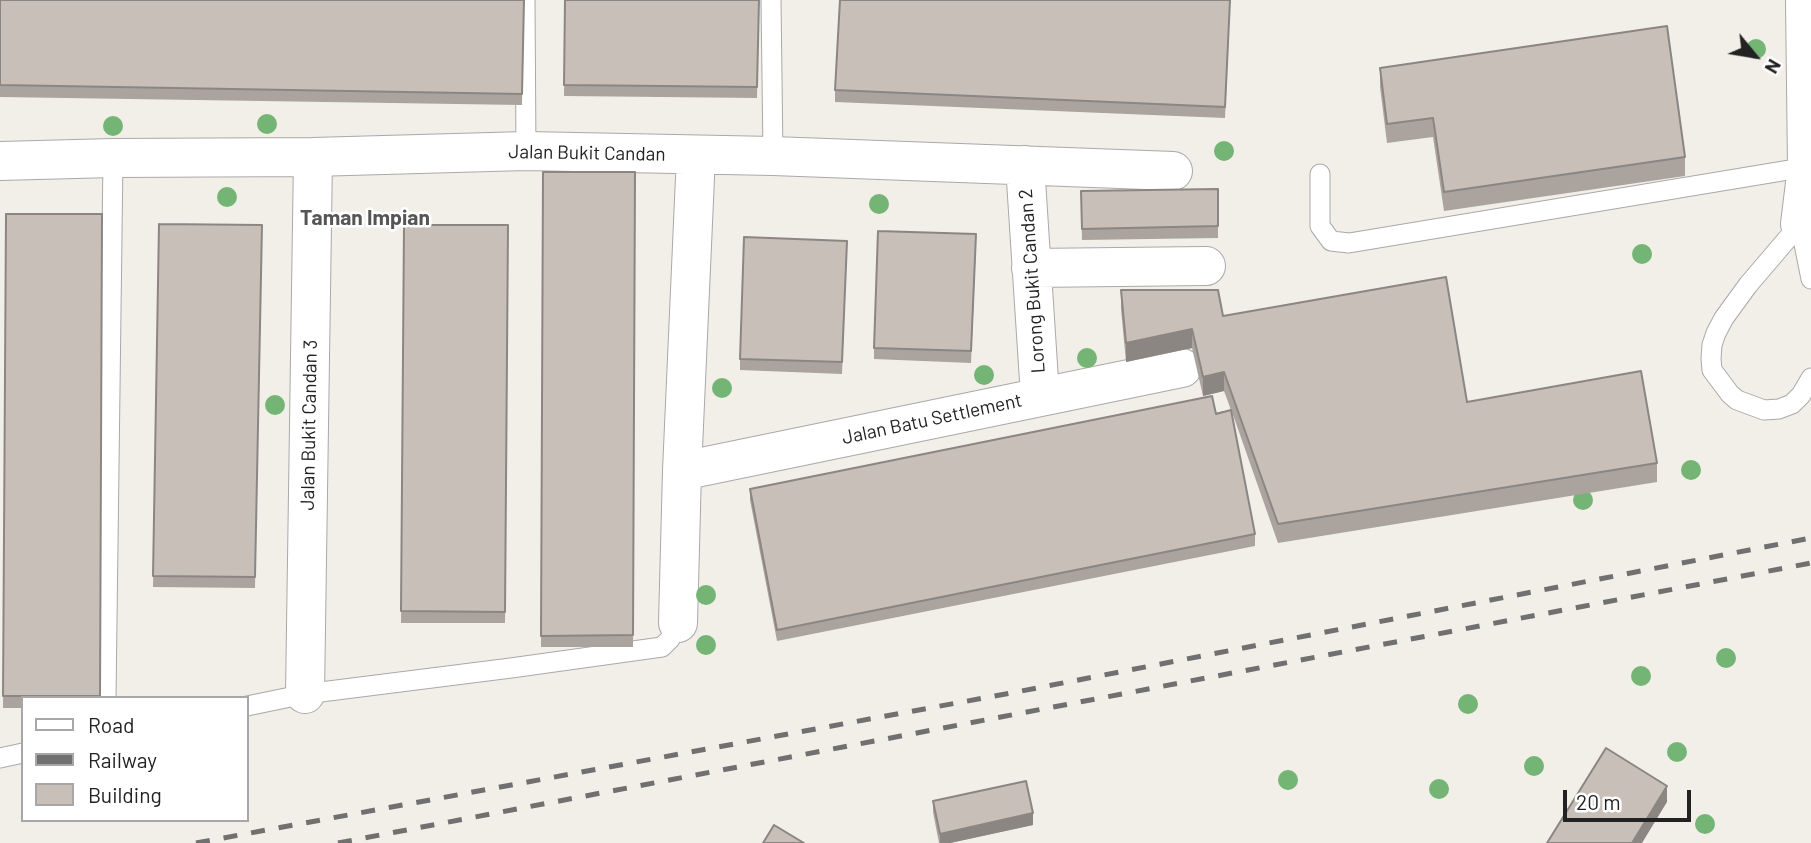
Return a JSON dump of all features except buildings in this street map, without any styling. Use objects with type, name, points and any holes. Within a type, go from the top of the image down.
[{"type":"street","points":[[1804,0],[1807,167],[1805,223]]},
{"type":"street","name":"Jalan Bukit Candan","points":[[0,161],[526,151],[773,156],[1173,171]]},
{"type":"street","points":[[678,623],[696,155]]},
{"type":"street","name":"Jalan Bukit Candan 3","points":[[305,694],[313,157]]},
{"type":"street","name":"Lorong Bukit Candan 2","points":[[1025,165],[1040,397]]},
{"type":"street","points":[[1031,268],[1206,266]]},
{"type":"street","name":"Jalan Batu Settlement","points":[[682,471],[1182,368]]},
{"type":"lane","points":[[525,0],[526,151]]},
{"type":"lane","points":[[771,0],[773,156]]},
{"type":"lane","points":[[106,696],[113,158]]},
{"type":"lane","points":[[1320,174],[1320,226],[1331,241],[1349,243],[1807,167]]},
{"type":"lane","points":[[1805,223],[1811,279]]},
{"type":"lane","points":[[1805,223],[1748,285],[1724,318],[1712,345],[1711,359],[1712,370],[1730,394],[1737,400],[1764,410],[1779,409],[1792,404],[1801,396],[1811,378]]},
{"type":"lane","points":[[248,706],[305,694],[662,647],[670,639],[678,623]]},
{"type":"lane","points":[[0,758],[21,753]]},
{"type":"railway","points":[[196,843],[1011,693],[1811,538]]},
{"type":"railway","points":[[338,843],[1811,563]]},
{"type":"district","name":"Taman Impian","points":[[365,218]]}]
